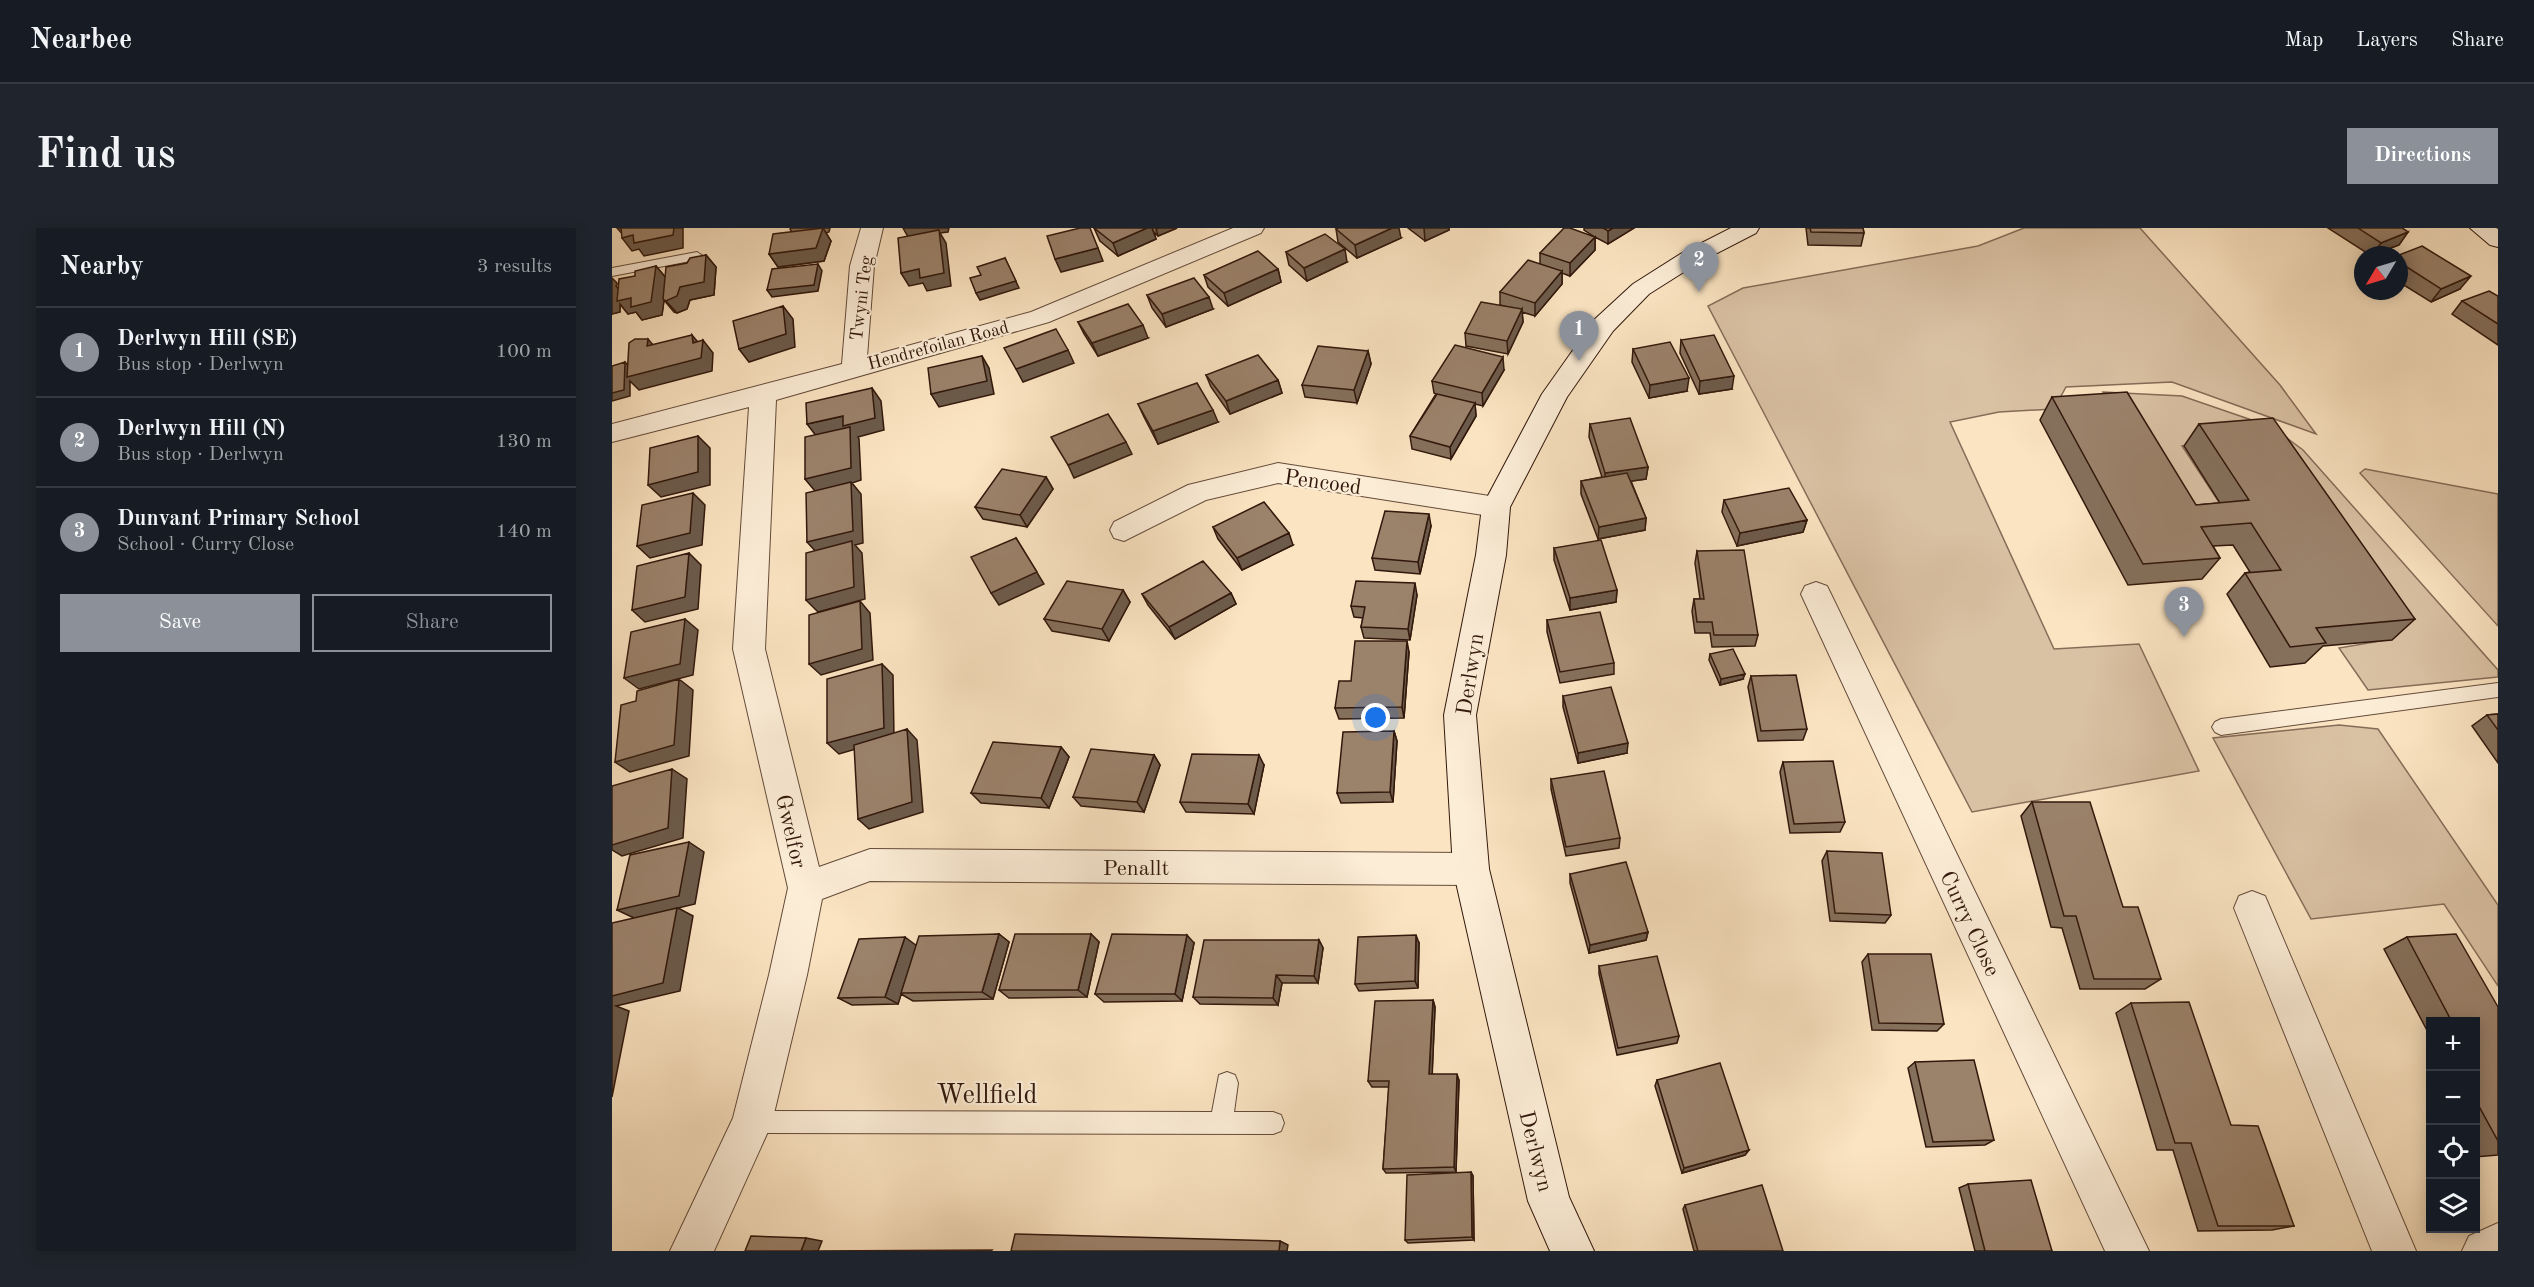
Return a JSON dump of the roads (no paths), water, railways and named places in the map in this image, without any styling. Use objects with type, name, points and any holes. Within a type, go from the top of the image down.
[{"type":"street","name":"Twyni Teg","points":[[854,368],[862,266],[872,228]]},
{"type":"street","name":"Hendrefoilan Road","points":[[612,433],[763,395],[1040,317],[1253,228]]},
{"type":"street","name":"Derlwyn","points":[[1572,1251],[1549,1201],[1471,869],[1460,715],[1491,555],[1496,507],[1555,394],[1604,325],[1641,289],[1690,258],[1748,228]]},
{"type":"street","points":[[2481,228],[2498,240]]},
{"type":"street","name":"Gwelfor","points":[[692,1251],[752,1122],[788,975],[806,888],[749,649],[763,395]]},
{"type":"street","name":"Pencoed","points":[[1124,530],[1198,492],[1278,473],[1496,507]]},
{"type":"street","name":"Curry Close","points":[[1816,594],[2127,1251]]},
{"type":"street","name":"Penallt","points":[[806,888],[870,865],[1471,869]]},
{"type":"street","points":[[2252,908],[2394,1251]]},
{"type":"street","points":[[2484,1251],[2498,1245]]},
{"type":"lane","points":[[612,272],[698,256]]},
{"type":"lane","points":[[2221,727],[2498,690]]},
{"type":"lane","points":[[1222,1123],[1227,1083]]},
{"type":"lane","name":"Wellfield","points":[[752,1122],[1273,1123]]},
{"type":"place","name":"Derlwyn Hill (N)","points":[[1699,292]]},
{"type":"place","name":"Derlwyn Hill (SE)","points":[[1579,361]]},
{"type":"place","name":"Dunvant Primary School","points":[[2184,637]]}]
